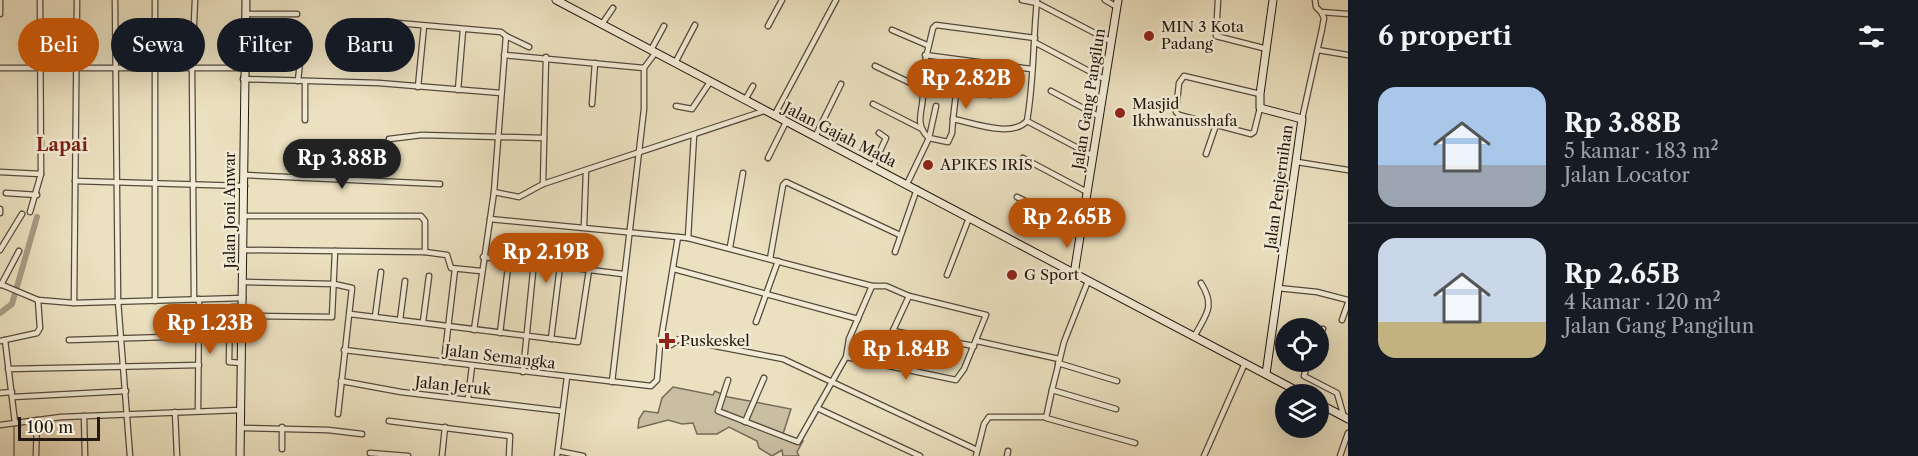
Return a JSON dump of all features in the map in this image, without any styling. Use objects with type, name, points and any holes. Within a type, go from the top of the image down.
[{"type":"main road","name":"Jalan Joni Anwar","points":[[246,0],[246,18]]},
{"type":"main road","name":"Jalan Gajah Mada","points":[[556,0],[1284,384]]},
{"type":"main road","points":[[1260,108],[1273,0]]},
{"type":"main road","name":"Jalan Gang Pangilun","points":[[1074,274],[1118,3]]},
{"type":"main road","name":"Jalan Joni Anwar","points":[[240,456],[243,316],[243,72]]},
{"type":"main road","name":"Jalan Penjernihan","points":[[1260,108],[1302,119],[1266,374]]},
{"type":"main road","points":[[1329,409],[1346,418]]},
{"type":"street","points":[[0,0],[0,14]]},
{"type":"street","points":[[39,18],[40,0]]},
{"type":"street","points":[[77,0],[77,18]]},
{"type":"street","points":[[115,0],[115,18]]},
{"type":"street","points":[[155,0],[155,18]]},
{"type":"street","points":[[194,18],[195,0]]},
{"type":"street","points":[[768,26],[782,0]]},
{"type":"street","points":[[774,116],[836,0]]},
{"type":"street","points":[[1022,0],[1037,1],[1112,42]]},
{"type":"street","points":[[1105,0],[1118,3]]},
{"type":"street","points":[[1218,0],[1216,36],[1267,49]]},
{"type":"street","points":[[1302,119],[1324,18],[1315,0]]},
{"type":"street","points":[[953,119],[1011,129],[1019,128],[1027,121],[1032,93],[1031,69],[1036,40],[1037,1]]},
{"type":"street","points":[[602,24],[613,8]]},
{"type":"street","points":[[1321,12],[1348,14]]},
{"type":"street","points":[[246,14],[297,14]]},
{"type":"street","points":[[415,25],[501,32],[529,47]]},
{"type":"street","points":[[675,63],[695,25]]},
{"type":"street","points":[[919,87],[927,45],[936,25],[1036,40],[1106,80]]},
{"type":"street","points":[[418,87],[424,26]]},
{"type":"street","points":[[612,382],[644,109],[644,68],[664,26]]},
{"type":"street","points":[[458,90],[463,30]]},
{"type":"street","points":[[892,30],[927,45]]},
{"type":"street","points":[[474,330],[494,192],[506,36]]},
{"type":"street","points":[[1318,50],[1348,55]]},
{"type":"street","points":[[504,55],[546,57],[644,68]]},
{"type":"street","points":[[925,55],[1031,69]]},
{"type":"street","points":[[543,184],[546,57]]},
{"type":"street","points":[[592,104],[595,63]]},
{"type":"street","points":[[875,66],[919,87],[923,93],[920,115],[922,129]]},
{"type":"street","points":[[0,68],[18,68]]},
{"type":"street","points":[[30,212],[37,195],[41,174],[38,72]]},
{"type":"street","points":[[74,303],[77,72]]},
{"type":"street","points":[[115,72],[118,301],[130,456]]},
{"type":"street","points":[[154,72],[155,301]]},
{"type":"street","points":[[192,72],[199,336],[198,411]]},
{"type":"street","points":[[298,81],[299,72]]},
{"type":"street","points":[[1260,94],[1182,77],[1177,115],[1253,134],[1260,108]]},
{"type":"street","points":[[243,79],[501,93]]},
{"type":"street","points":[[305,82],[305,120]]},
{"type":"street","points":[[676,106],[692,109],[710,82]]},
{"type":"street","points":[[815,137],[841,84]]},
{"type":"street","points":[[744,100],[753,86]]},
{"type":"street","points":[[873,104],[922,129],[929,138],[948,142],[952,133],[956,94],[959,90],[991,94]]},
{"type":"street","points":[[1051,91],[1100,117]]},
{"type":"street","points":[[907,184],[929,138],[936,106]]},
{"type":"street","points":[[494,192],[519,197],[543,184],[764,111]]},
{"type":"street","points":[[1027,121],[1094,156]]},
{"type":"street","points":[[768,158],[786,122]]},
{"type":"street","points":[[1206,154],[1216,125]]},
{"type":"street","points":[[873,166],[886,138],[879,133]]},
{"type":"street","points":[[389,139],[422,135],[498,139],[544,138]]},
{"type":"street","points":[[688,238],[694,135]]},
{"type":"street","points":[[1023,158],[1087,192]]},
{"type":"street","points":[[1297,162],[1348,170]]},
{"type":"street","points":[[584,226],[586,171]]},
{"type":"street","points":[[0,172],[41,174]]},
{"type":"street","points":[[730,247],[743,173]]},
{"type":"street","points":[[244,175],[440,184]]},
{"type":"street","points":[[75,181],[115,184],[194,183],[244,186]]},
{"type":"street","points":[[770,259],[784,183],[789,182],[900,235]]},
{"type":"street","points":[[895,252],[917,189]]},
{"type":"street","points":[[6,193],[37,195]]},
{"type":"street","points":[[1017,197],[1082,229]]},
{"type":"street","points":[[0,250],[22,214]]},
{"type":"street","points":[[243,216],[421,216],[425,221],[425,252]]},
{"type":"street","points":[[947,275],[969,218]]},
{"type":"street","points":[[490,219],[584,226],[688,238],[730,247],[872,286],[886,286],[909,296],[985,314],[986,318],[977,341],[956,380],[846,357]]},
{"type":"street","points":[[678,237],[660,345],[671,345],[679,339],[783,359],[976,453],[984,424],[989,417],[1045,417],[1135,443]]},
{"type":"street","points":[[243,250],[425,252],[447,255],[449,266],[455,269],[481,271]]},
{"type":"street","points":[[19,251],[0,284],[38,300],[74,303],[243,298]]},
{"type":"street","points":[[243,316],[332,317],[335,251]]},
{"type":"street","points":[[483,257],[623,274]]},
{"type":"street","points":[[500,333],[509,259]]},
{"type":"street","points":[[756,322],[778,261]]},
{"type":"street","points":[[523,372],[534,262]]},
{"type":"street","points":[[551,339],[560,266]]},
{"type":"street","points":[[444,362],[455,269]]},
{"type":"street","points":[[350,314],[551,339],[579,340],[589,270]]},
{"type":"street","points":[[674,270],[858,319]]},
{"type":"street","points":[[375,317],[381,272]]},
{"type":"street","points":[[423,322],[429,276]]},
{"type":"street","points":[[400,320],[405,281]]},
{"type":"street","points":[[1045,417],[1059,361],[1088,281]]},
{"type":"street","points":[[243,282],[334,284],[352,288],[338,414]]},
{"type":"street","points":[[1194,337],[1210,304],[1201,282]]},
{"type":"street","points":[[728,380],[717,410],[798,442],[846,357],[849,339],[872,286]]},
{"type":"street","points":[[1278,288],[1317,292],[1348,302],[1342,320]]},
{"type":"street","points":[[878,363],[909,296]]},
{"type":"street","points":[[15,423],[8,366],[2,341],[37,333],[40,328],[38,300]]},
{"type":"street","points":[[241,363],[229,362],[230,311],[232,307],[243,307]]},
{"type":"street","points":[[893,331],[974,346]]},
{"type":"street","points":[[69,340],[199,336]]},
{"type":"street","points":[[977,341],[1059,361],[1117,381]]},
{"type":"street","name":"Jalan Semangka","points":[[344,350],[653,386],[657,380],[660,345]]},
{"type":"street","points":[[1204,456],[1245,363]]},
{"type":"street","points":[[0,364],[8,366],[199,365]]},
{"type":"street","points":[[468,399],[472,366]]},
{"type":"street","points":[[1305,372],[1304,376],[1337,393],[1346,418]]},
{"type":"street","points":[[567,377],[557,453],[584,456]]},
{"type":"street","points":[[745,422],[764,378]]},
{"type":"street","name":"Jalan Jeruk","points":[[341,381],[401,392],[562,411]]},
{"type":"street","points":[[1052,390],[1116,409]]},
{"type":"street","points":[[0,393],[12,395],[126,391]]},
{"type":"street","points":[[817,408],[920,456]]},
{"type":"street","points":[[0,425],[128,413],[240,410]]},
{"type":"street","points":[[175,412],[177,456]]},
{"type":"street","points":[[84,416],[85,456]]},
{"type":"street","points":[[36,456],[37,420]]},
{"type":"street","points":[[389,421],[510,436],[509,456]]},
{"type":"street","points":[[442,456],[445,427]]},
{"type":"street","points":[[240,428],[282,428],[362,434]]},
{"type":"street","points":[[282,428],[282,449]]},
{"type":"street","points":[[1340,456],[1348,433]]},
{"type":"street","points":[[370,453],[408,456]]},
{"type":"shaded area","points":[[673,387],[713,395],[715,391],[728,397],[791,409],[783,434],[803,441],[797,452],[799,456],[783,456],[782,450],[772,456],[759,448],[757,441],[729,427],[717,434],[697,434],[693,423],[682,424],[668,420],[638,428],[639,419],[644,411],[658,413],[662,398]]},
{"type":"waterway","points":[[0,313],[12,304],[37,217]]},
{"type":"waterway","points":[[14,426],[14,456]]},
{"type":"place","name":"MIN 3 Kota Padang","points":[[1149,36]]},
{"type":"place","name":"Masjid Ikhwanusshafa","points":[[1120,113]]},
{"type":"place","name":"APIKES IRIS","points":[[928,165]]},
{"type":"place","name":"G Sport","points":[[1012,275]]},
{"type":"place","name":"Puskeskel","points":[[667,341]]},
{"type":"district","name":"Lapai","points":[[62,145]]}]
